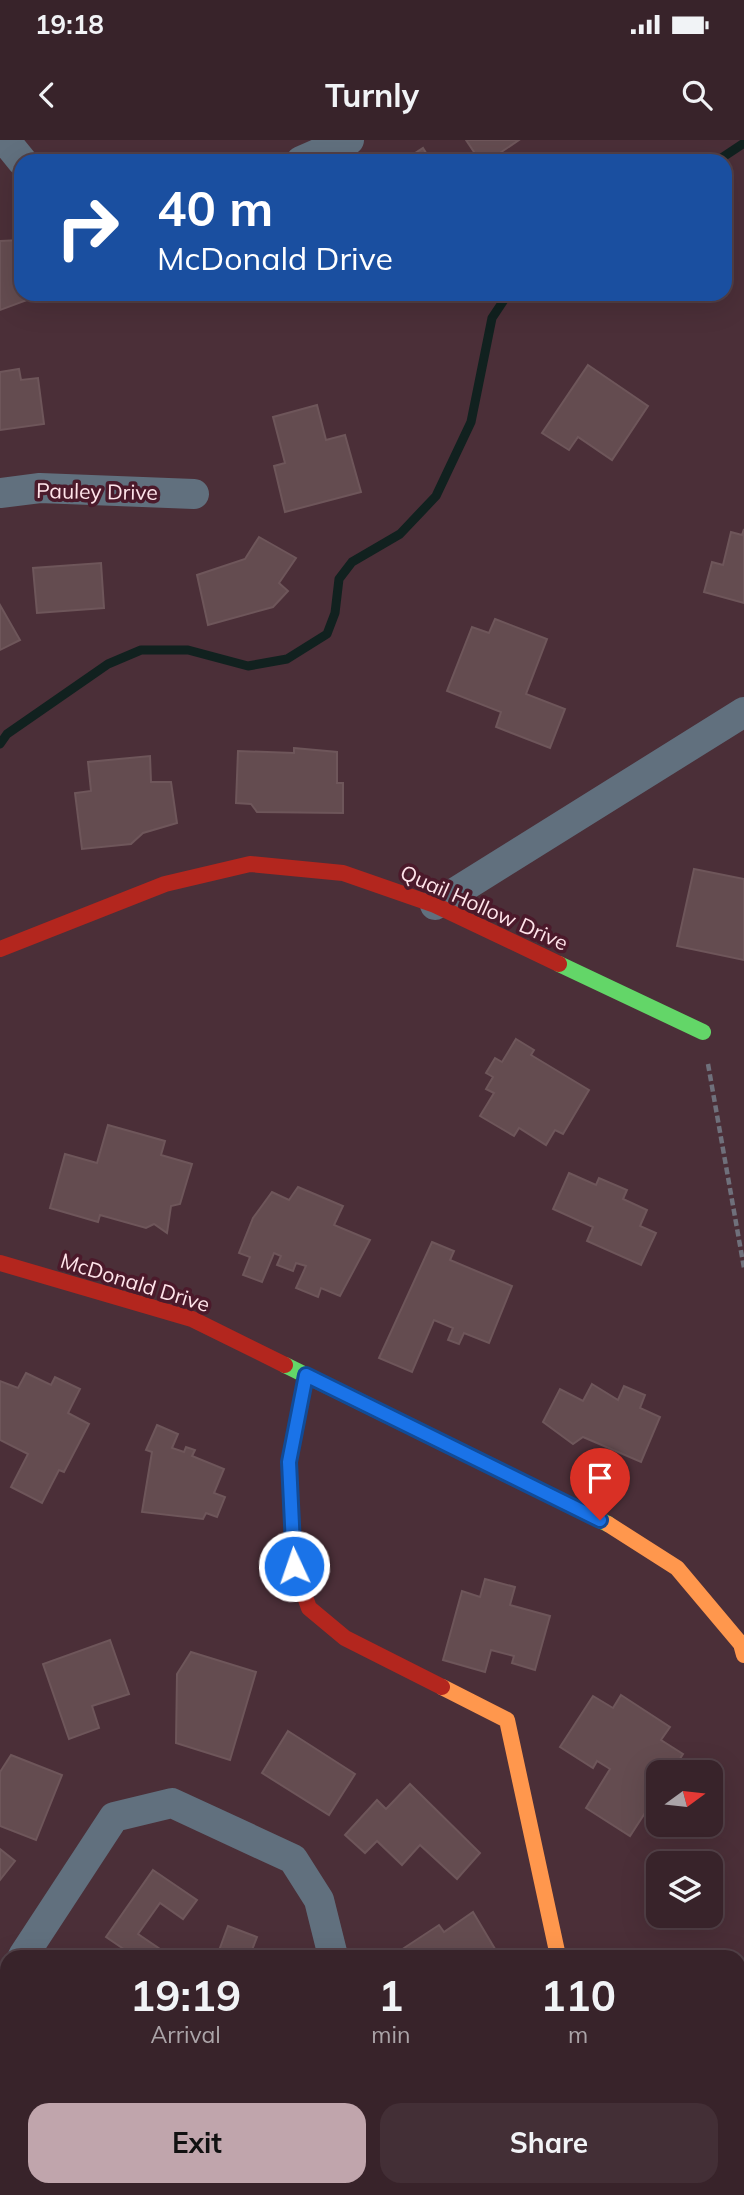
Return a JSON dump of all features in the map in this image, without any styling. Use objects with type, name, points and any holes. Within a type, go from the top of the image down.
[{"type":"street","points":[[5,140],[16,154]]},
{"type":"street","points":[[317,154],[349,140]]},
{"type":"street","name":"Pauley Drive","points":[[0,493],[40,488],[194,494]]},
{"type":"street","points":[[435,905],[744,712]]},
{"type":"street","name":"Quail Hollow Drive","points":[[0,949],[165,884],[250,864],[342,873],[435,905],[703,1032]]},
{"type":"street","name":"McDonald Drive","points":[[0,1263],[192,1319],[600,1520],[677,1568],[741,1644],[744,1655]]},
{"type":"street","points":[[306,1375],[289,1462],[294,1566],[309,1608],[345,1638],[508,1720],[557,1950]]},
{"type":"street","points":[[27,1950],[114,1817],[172,1803],[293,1859],[319,1900],[332,1950]]},
{"type":"path","points":[[703,1032],[744,1268]]},
{"type":"building","points":[[466,140],[519,140],[498,154],[475,154]]},
{"type":"building","points":[[423,148],[427,154],[414,154]]},
{"type":"building","points":[[14,240],[14,301],[24,301],[0,310],[0,241]]},
{"type":"building","points":[[588,365],[648,406],[612,460],[578,437],[569,450],[542,433]]},
{"type":"building","points":[[19,369],[21,380],[38,378],[44,424],[0,430],[0,372]]},
{"type":"building","points":[[317,405],[326,440],[345,435],[361,492],[285,512],[274,466],[285,463],[273,417]]},
{"type":"building","points":[[744,529],[744,603],[704,592],[712,562],[723,565],[731,532],[742,535]]},
{"type":"building","points":[[259,537],[296,558],[279,583],[288,591],[273,607],[208,625],[197,575],[245,559]]},
{"type":"building","points":[[101,563],[104,608],[37,613],[33,568]]},
{"type":"building","points":[[0,605],[20,640],[0,650]]},
{"type":"building","points":[[495,619],[547,639],[526,694],[565,709],[550,748],[496,727],[501,712],[447,691],[472,627],[489,633]]},
{"type":"building","points":[[294,748],[337,752],[337,783],[343,783],[343,813],[257,812],[251,804],[236,803],[238,751],[294,753]]},
{"type":"building","points":[[150,756],[151,782],[171,782],[177,823],[143,833],[131,844],[82,849],[75,793],[91,791],[88,762]]},
{"type":"building","points":[[694,869],[744,879],[744,960],[677,946]]},
{"type":"building","points":[[516,1039],[534,1050],[531,1055],[589,1090],[563,1134],[555,1130],[546,1145],[519,1128],[514,1136],[480,1116],[494,1093],[486,1089],[493,1077],[486,1073],[495,1058],[502,1062]]},
{"type":"building","points":[[108,1125],[165,1141],[161,1155],[192,1164],[180,1204],[171,1206],[167,1233],[154,1224],[146,1228],[100,1215],[98,1222],[50,1208],[65,1154],[97,1163]]},
{"type":"building","points":[[569,1173],[596,1185],[599,1178],[627,1190],[623,1199],[647,1210],[640,1226],[656,1233],[641,1265],[587,1241],[593,1227],[553,1209]]},
{"type":"building","points":[[298,1187],[343,1206],[334,1225],[370,1240],[340,1296],[321,1288],[318,1297],[296,1288],[306,1266],[296,1263],[293,1271],[277,1265],[281,1256],[274,1253],[262,1282],[243,1275],[250,1257],[239,1253],[253,1218],[272,1192],[289,1200]]},
{"type":"building","points":[[432,1242],[454,1251],[450,1260],[512,1286],[489,1343],[464,1333],[459,1344],[448,1340],[453,1328],[434,1320],[412,1372],[379,1358]]},
{"type":"building","points":[[26,1373],[51,1385],[55,1377],[80,1389],[68,1413],[89,1424],[64,1472],[59,1470],[42,1503],[11,1487],[28,1454],[0,1440],[0,1381],[18,1388]]},
{"type":"building","points":[[592,1384],[618,1400],[624,1386],[645,1395],[640,1408],[660,1417],[641,1462],[583,1437],[573,1444],[543,1422],[560,1389],[583,1401]]},
{"type":"building","points":[[157,1425],[178,1434],[172,1448],[184,1452],[186,1447],[195,1450],[192,1456],[224,1469],[214,1493],[225,1497],[217,1517],[206,1513],[203,1519],[142,1512],[152,1452],[146,1450]]},
{"type":"building","points":[[485,1579],[515,1587],[510,1605],[550,1616],[535,1670],[512,1663],[514,1656],[491,1650],[485,1672],[443,1660],[462,1591],[480,1597]]},
{"type":"building","points":[[110,1640],[129,1694],[92,1706],[99,1728],[69,1739],[43,1664]]},
{"type":"building","points":[[191,1652],[256,1672],[230,1760],[176,1743],[177,1674]]},
{"type":"building","points":[[621,1695],[670,1727],[661,1740],[683,1754],[679,1760],[646,1760],[646,1811],[630,1836],[586,1808],[610,1769],[597,1761],[593,1768],[560,1747],[593,1696],[613,1708]]},
{"type":"building","points":[[288,1731],[355,1774],[329,1815],[262,1773]]},
{"type":"building","points":[[11,1755],[62,1775],[36,1840],[0,1826],[0,1772]]},
{"type":"building","points":[[410,1784],[480,1853],[457,1879],[420,1845],[402,1865],[377,1841],[365,1853],[345,1835],[377,1800],[386,1809]]},
{"type":"building","points":[[0,1849],[15,1861],[0,1880]]},
{"type":"building","points":[[153,1870],[197,1900],[183,1919],[160,1903],[138,1934],[159,1950],[125,1950],[106,1937]]},
{"type":"building","points":[[473,1912],[496,1950],[401,1950],[439,1925],[444,1932]]},
{"type":"building","points":[[228,1926],[257,1937],[252,1950],[219,1950]]},
{"type":"waterway","points":[[728,154],[744,143]]},
{"type":"waterway","points":[[0,744],[7,734],[108,664],[141,650],[188,650],[248,666],[287,659],[327,634],[335,613],[339,579],[352,562],[400,534],[436,496],[471,422],[492,318],[503,301]]},
{"type":"traffic: fast","points":[[559,964],[703,1032]]},
{"type":"traffic: fast","points":[[285,1365],[608,1524]]},
{"type":"traffic: slow","points":[[608,1524],[677,1568],[741,1644],[744,1655]]},
{"type":"traffic: slow","points":[[442,1687],[507,1720],[557,1950]]},
{"type":"traffic: jam","points":[[0,949],[165,884],[250,864],[343,873],[435,905],[559,964]]},
{"type":"traffic: jam","points":[[0,1263],[192,1319],[285,1365]]},
{"type":"traffic: jam","points":[[306,1375],[289,1462],[294,1566],[309,1608],[345,1638],[442,1687]]},
{"type":"route","points":[[294,1566],[289,1462],[306,1375],[600,1520]]}]
